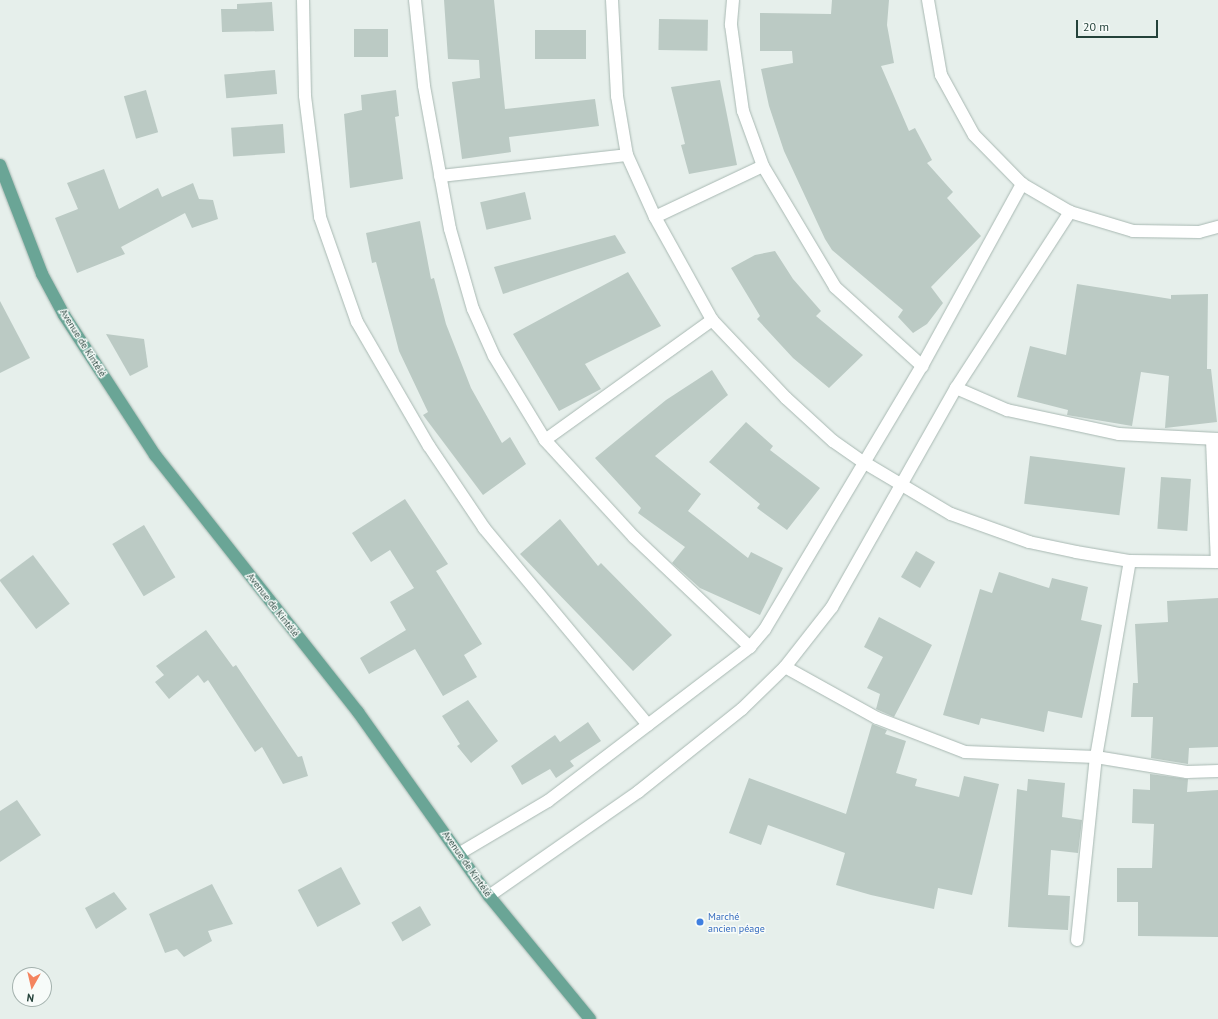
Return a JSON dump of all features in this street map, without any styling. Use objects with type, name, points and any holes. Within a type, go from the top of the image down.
[{"type":"main road","name":"Avenue de Kintélé","points":[[0,165],[42,274],[64,315],[155,455],[358,712],[460,853],[489,896],[590,1019]]},
{"type":"street","points":[[303,0],[305,96],[320,217],[357,322],[429,446],[484,528],[648,725]]},
{"type":"street","points":[[415,0],[424,86],[440,176],[472,309],[494,356],[545,440],[634,537],[750,647]]},
{"type":"street","points":[[612,0],[617,96],[627,154],[656,217],[712,320],[786,398],[833,440],[865,463],[901,487],[951,514],[1029,542],[1130,561],[1217,562],[1215,439],[1119,434],[1007,410],[956,388]]},
{"type":"street","points":[[733,0],[731,26],[743,111],[763,166],[835,286],[922,366]]},
{"type":"street","points":[[928,0],[941,75],[974,135],[1022,184],[1070,212],[1133,231],[1199,232],[1218,227]]},
{"type":"street","points":[[440,176],[627,154]]},
{"type":"street","points":[[656,217],[763,166]]},
{"type":"street","points":[[460,853],[548,801],[750,647],[799,574],[922,366],[1022,184]]},
{"type":"street","points":[[489,896],[638,792],[742,709],[785,668],[832,607],[956,388],[1070,212]]},
{"type":"street","points":[[545,440],[712,320]]},
{"type":"street","points":[[1077,940],[1096,757],[1130,561]]},
{"type":"street","points":[[785,668],[877,718],[965,752],[1096,757],[1188,772],[1218,771]]},
{"type":"building","points":[[444,0],[494,0],[505,109],[595,99],[599,126],[509,137],[511,152],[462,159],[452,82],[480,78],[479,60],[448,59]]},
{"type":"building","points":[[832,0],[889,0],[887,25],[894,63],[881,66],[909,131],[915,128],[932,160],[927,163],[953,192],[947,198],[981,236],[931,287],[943,303],[927,324],[913,333],[898,317],[903,310],[832,250],[825,239],[784,151],[769,106],[761,69],[793,63],[792,51],[760,51],[760,13],[831,14]]},
{"type":"building","points":[[272,2],[274,31],[222,32],[221,9],[237,9],[237,4]]},
{"type":"building","points":[[659,19],[708,20],[707,51],[658,50]]},
{"type":"building","points":[[354,29],[388,29],[388,57],[354,57]]},
{"type":"building","points":[[535,30],[586,30],[586,59],[535,59]]},
{"type":"building","points":[[275,70],[277,94],[226,98],[224,74]]},
{"type":"building","points":[[720,80],[737,165],[689,174],[681,145],[685,144],[671,87]]},
{"type":"building","points":[[146,90],[158,132],[136,139],[124,96]]},
{"type":"building","points":[[396,90],[399,116],[395,117],[403,179],[350,188],[344,114],[362,110],[361,95]]},
{"type":"building","points":[[283,124],[285,153],[233,157],[231,128]]},
{"type":"building","points":[[104,169],[119,209],[158,188],[162,197],[193,183],[199,199],[213,200],[218,219],[192,228],[185,213],[121,247],[125,254],[77,273],[55,218],[78,209],[67,183]]},
{"type":"building","points":[[525,192],[531,219],[486,230],[480,202]]},
{"type":"building","points":[[420,221],[431,279],[434,278],[446,324],[471,388],[502,443],[510,437],[526,464],[483,495],[423,415],[428,412],[399,351],[376,262],[372,263],[366,233]]},
{"type":"building","points":[[615,235],[626,253],[503,294],[494,267]]},
{"type":"building","points":[[775,251],[793,279],[821,311],[816,316],[863,355],[829,388],[793,358],[757,319],[760,316],[731,268],[755,255]]},
{"type":"building","points":[[628,272],[661,326],[585,364],[601,389],[559,411],[513,334]]},
{"type":"building","points":[[1077,284],[1171,299],[1171,295],[1208,294],[1207,369],[1211,369],[1217,422],[1165,428],[1169,376],[1141,372],[1132,426],[1067,415],[1068,410],[1017,397],[1030,346],[1066,355]]},
{"type":"building","points":[[0,301],[30,358],[0,373]]},
{"type":"building","points":[[106,334],[144,339],[148,367],[130,376]]},
{"type":"building","points":[[712,370],[728,395],[655,456],[701,494],[688,511],[748,558],[751,552],[783,568],[760,615],[700,588],[672,563],[685,547],[638,513],[641,508],[595,458],[666,400]]},
{"type":"building","points":[[746,422],[773,446],[770,450],[820,488],[787,530],[757,508],[760,504],[709,462]]},
{"type":"building","points":[[1030,456],[1125,468],[1119,515],[1024,504]]},
{"type":"building","points":[[1161,477],[1191,479],[1187,531],[1157,529]]},
{"type":"building","points":[[405,499],[448,564],[436,571],[482,644],[464,655],[477,677],[443,696],[415,649],[369,674],[360,658],[406,630],[390,602],[414,588],[390,550],[371,562],[352,533]]},
{"type":"building","points":[[560,519],[598,566],[601,563],[672,635],[633,671],[520,554]]},
{"type":"building","points":[[144,525],[175,577],[144,596],[112,544]]},
{"type":"building","points":[[916,551],[935,562],[920,588],[901,577]]},
{"type":"building","points":[[33,555],[70,604],[36,629],[0,581]]},
{"type":"building","points":[[999,572],[1049,588],[1052,578],[1088,587],[1081,620],[1102,625],[1082,718],[1048,711],[1044,732],[981,718],[979,725],[943,715],[980,589],[992,593]]},
{"type":"building","points":[[1218,598],[1218,747],[1189,748],[1188,764],[1151,758],[1153,717],[1131,717],[1133,683],[1138,683],[1135,624],[1168,622],[1167,601]]},
{"type":"building","points":[[879,617],[932,645],[894,717],[876,709],[880,694],[867,688],[883,657],[864,647]]},
{"type":"building","points":[[206,630],[233,667],[236,665],[298,757],[302,756],[308,776],[283,784],[262,747],[255,752],[208,680],[204,683],[198,675],[169,699],[155,682],[164,675],[156,666]]},
{"type":"building","points":[[468,700],[498,741],[471,763],[457,746],[460,744],[442,716]]},
{"type":"building","points":[[588,722],[601,741],[570,761],[574,766],[556,778],[550,769],[522,785],[511,766],[555,735],[560,742]]},
{"type":"building","points":[[872,724],[887,730],[885,734],[906,741],[896,773],[917,779],[915,786],[959,797],[964,776],[999,784],[972,895],[938,888],[934,909],[871,895],[836,885],[845,853],[768,825],[761,845],[729,833],[749,778],[846,814]]},
{"type":"building","points":[[1150,774],[1188,779],[1187,792],[1218,790],[1218,937],[1138,936],[1138,902],[1117,902],[1117,868],[1152,868],[1154,824],[1132,823],[1133,789],[1150,790]]},
{"type":"building","points":[[1028,779],[1065,783],[1062,817],[1082,820],[1078,853],[1051,850],[1048,895],[1070,896],[1068,930],[1008,927],[1017,789],[1027,791]]},
{"type":"building","points":[[17,800],[41,835],[0,862],[0,811]]},
{"type":"building","points":[[341,867],[361,904],[317,927],[298,890]]},
{"type":"building","points":[[212,884],[233,924],[208,931],[212,941],[184,957],[177,949],[165,953],[149,914]]},
{"type":"building","points":[[114,892],[127,909],[96,929],[85,908]]},
{"type":"building","points":[[420,906],[431,925],[402,942],[391,922]]},
{"type":"place","name":"Marché ancien péage","points":[[700,922]]}]
